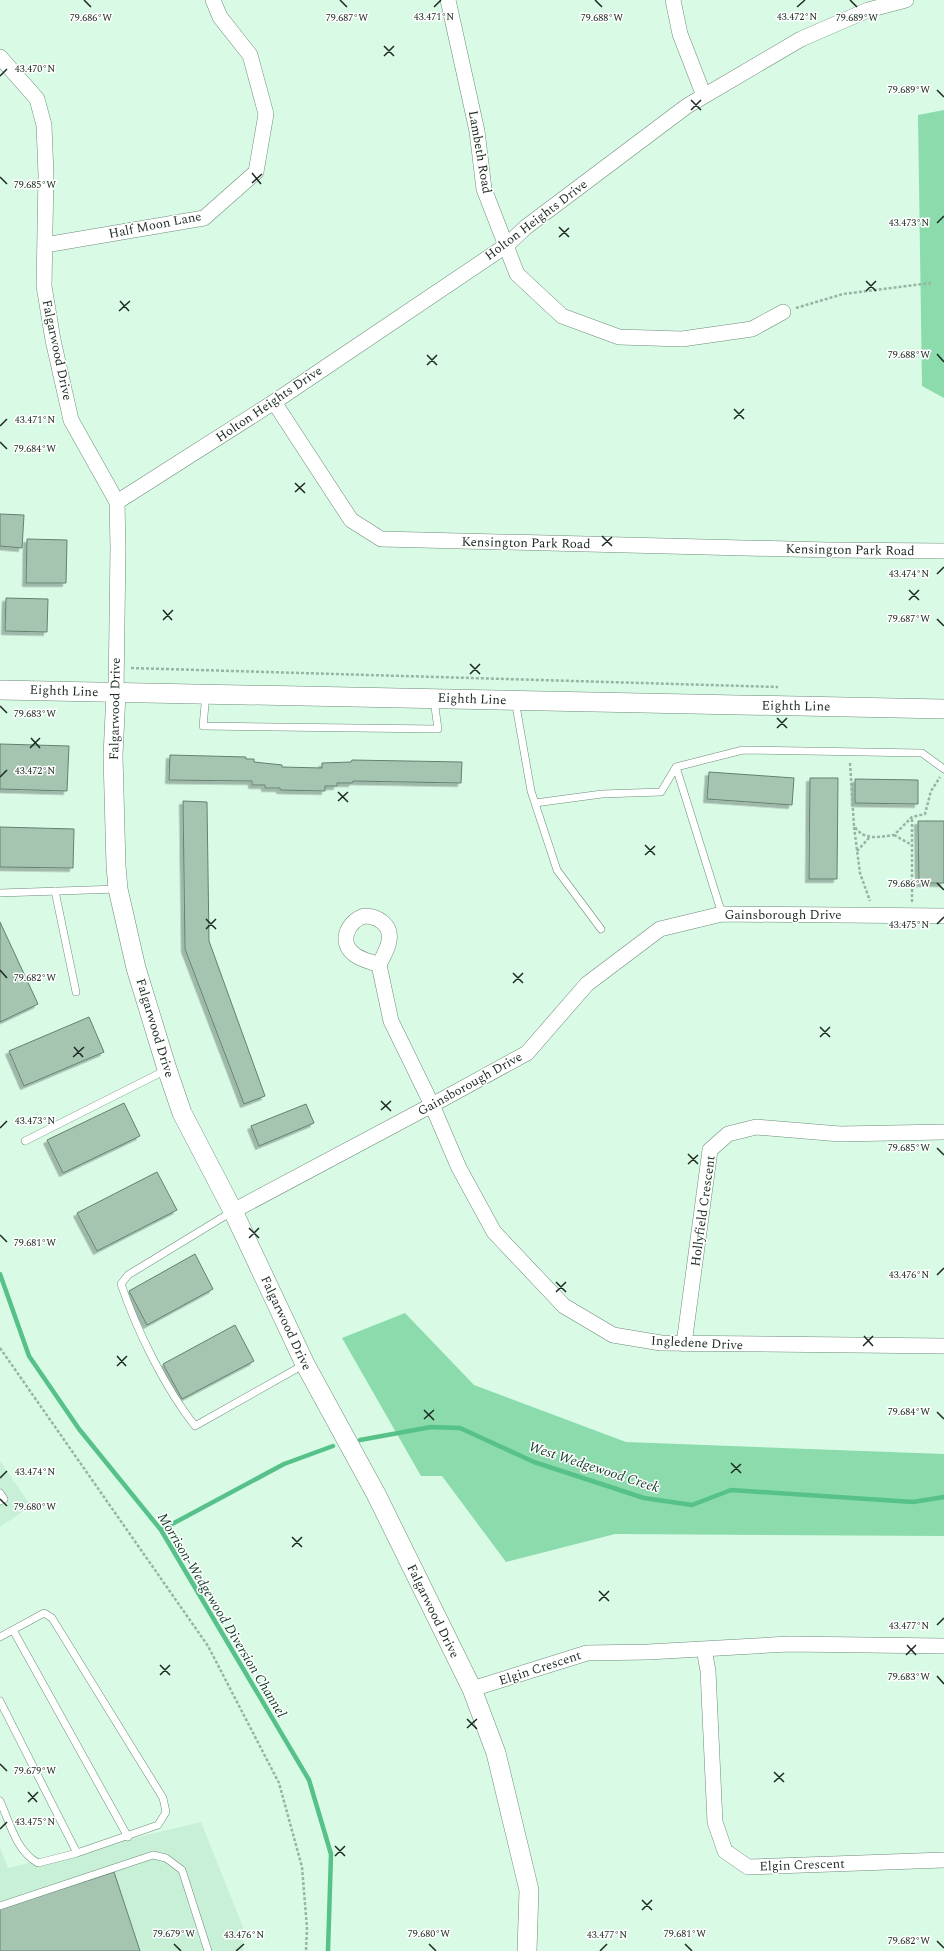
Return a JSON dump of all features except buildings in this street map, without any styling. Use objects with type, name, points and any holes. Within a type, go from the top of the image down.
[{"type":"street","name":"Half Moon Lane","points":[[45,245],[204,218],[256,172],[266,114],[250,55],[220,17],[214,0]]},
{"type":"street","name":"Lambeth Road","points":[[448,0],[478,131],[484,189],[517,274],[562,316],[619,337],[682,339],[752,328],[783,312]]},
{"type":"street","points":[[674,0],[680,34],[704,96]]},
{"type":"street","name":"Holton Heights Drive","points":[[117,502],[274,402],[507,246],[526,227],[687,106],[800,39],[868,10],[906,0]]},
{"type":"street","name":"Falgarwood Drive","points":[[0,57],[37,99],[44,125],[46,175],[44,286],[53,340],[72,420],[117,502],[118,548],[116,693],[113,756],[116,866],[118,889],[136,968],[182,1113],[233,1211],[305,1364],[376,1494],[472,1689],[496,1753],[529,1890],[527,1951]]},
{"type":"street","name":"Kensington Park Road","points":[[274,402],[351,520],[381,539],[829,550],[944,551]]},
{"type":"street","name":"Eighth Line","points":[[0,690],[434,697],[944,709]]},
{"type":"street","name":"Gainsborough Drive","points":[[233,1211],[527,1053],[587,984],[660,929],[722,914],[944,916]]},
{"type":"street","name":"Ingledene Drive","points":[[379,965],[391,1021],[432,1105],[459,1168],[494,1232],[564,1306],[613,1335],[661,1343],[944,1346]]},
{"type":"street","name":"Hollyfield Crescent","points":[[684,1344],[710,1150],[728,1134],[756,1127],[840,1134],[944,1132]]},
{"type":"street","name":"Elgin Crescent","points":[[472,1689],[587,1653],[789,1644],[944,1646]]},
{"type":"street","name":"Elgin Crescent","points":[[704,1648],[708,1671],[715,1822],[718,1836],[725,1851],[748,1867],[944,1860]]},
{"type":"lane","points":[[206,694],[203,726],[438,729],[434,697]]},
{"type":"lane","points":[[515,700],[531,791],[557,870],[601,929]]},
{"type":"lane","points":[[535,803],[602,794],[661,792],[676,767],[743,750],[922,753],[942,772]]},
{"type":"lane","points":[[676,767],[722,914]]},
{"type":"lane","points":[[0,893],[118,889]]},
{"type":"lane","points":[[55,892],[76,992]]},
{"type":"lane","points":[[25,1141],[168,1069]]},
{"type":"lane","points":[[233,1211],[128,1275],[121,1284],[131,1315],[178,1405],[195,1426],[305,1364]]},
{"type":"lane","points":[[0,1493],[4,1499],[0,1501]]},
{"type":"lane","points":[[0,1637],[44,1613],[52,1618],[163,1798],[166,1812],[158,1825],[128,1837],[77,1853],[38,1863],[28,1858],[22,1850],[0,1801]]},
{"type":"lane","points":[[12,1630],[128,1837]]},
{"type":"lane","points":[[0,1701],[77,1853]]},
{"type":"lane","points":[[0,1906],[153,1855],[166,1858],[182,1870],[208,1951]]},
{"type":"path","points":[[783,312],[843,294],[931,283]]},
{"type":"path","points":[[116,670],[131,668],[785,687]]},
{"type":"path","points":[[850,752],[854,826],[860,873],[875,915]]},
{"type":"path","points":[[894,835],[912,817],[925,814],[931,791],[942,772]]},
{"type":"path","points":[[912,817],[912,915]]},
{"type":"path","points":[[854,826],[859,834],[869,837],[894,835],[912,845]]},
{"type":"path","points":[[857,851],[869,837]]},
{"type":"path","points":[[0,1348],[208,1646],[276,1776],[302,1867],[307,1928],[306,1951]]},
{"type":"shaded area","points":[[0,1461],[31,1506],[0,1527]]},
{"type":"shaded area","points":[[201,1822],[243,1927],[243,1951],[0,1951],[0,1848],[8,1868]]},
{"type":"green space","points":[[944,110],[944,398],[922,386],[918,115]]},
{"type":"green space","points":[[405,1313],[474,1385],[626,1442],[944,1454],[944,1536],[615,1534],[506,1562],[442,1476],[421,1476],[342,1338]]},
{"type":"waterway","name":"Morrison-Wedgewood Diversion Channel","points":[[0,1274],[29,1356],[79,1429],[161,1530],[309,1780],[331,1854],[328,1951]]},
{"type":"waterway","name":"West Wedgewood Creek","points":[[360,1440],[431,1427],[460,1428],[534,1462],[644,1498],[692,1505],[731,1490],[913,1502],[944,1497]]},
{"type":"waterway","name":"West Wedgewood Creek","points":[[161,1530],[284,1464],[333,1446]]}]
